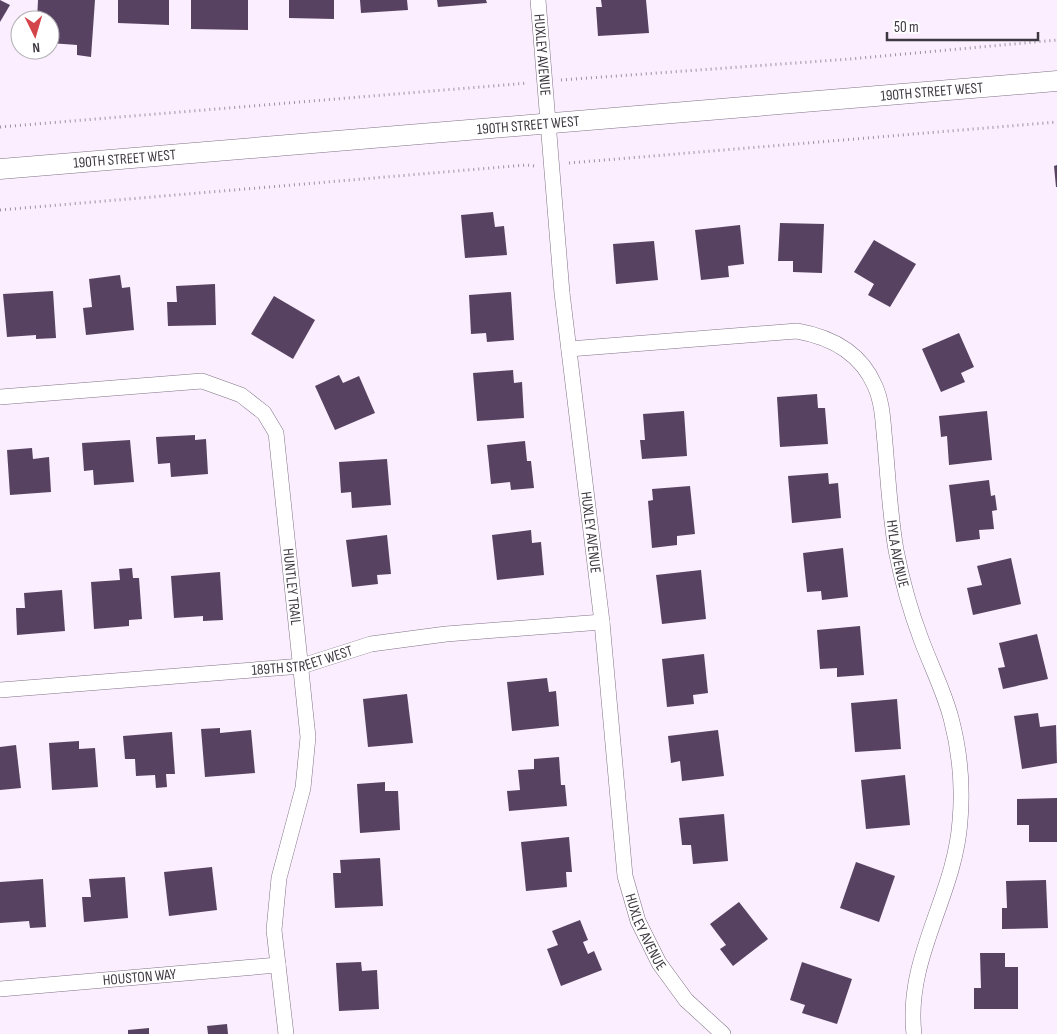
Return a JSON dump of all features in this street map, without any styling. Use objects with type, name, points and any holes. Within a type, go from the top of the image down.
[{"type":"street","name":"HUXLEY AVENUE","points":[[538,0],[568,349],[602,622],[622,853],[631,899],[647,942],[667,976],[686,1000],[723,1034]]},
{"type":"street","name":"190TH STREET WEST","points":[[0,169],[1057,80]]},
{"type":"street","name":"HYLA AVENUE","points":[[568,349],[797,331],[825,337],[838,344],[860,362],[875,386],[882,414],[894,532],[902,579],[910,609],[951,718],[960,770],[960,822],[957,849],[943,899],[919,963],[913,1005],[914,1034]]},
{"type":"street","name":"HUNTLEY TRAIL","points":[[0,397],[202,381],[241,395],[264,413],[276,433],[308,737],[303,788],[279,878],[274,930],[286,1034]]},
{"type":"street","name":"189TH STREET WEST","points":[[0,690],[302,666],[371,644],[446,634],[602,622]]},
{"type":"street","name":"HOUSTON WAY","points":[[0,989],[278,965]]},
{"type":"path","points":[[0,127],[546,81],[850,59],[1057,40]]},
{"type":"path","points":[[0,210],[1057,122]]},
{"type":"building","points":[[0,0],[10,5],[0,22]]},
{"type":"building","points":[[38,0],[95,0],[91,57],[77,55],[77,45],[60,44],[60,10],[38,10]]},
{"type":"building","points":[[118,0],[169,0],[169,25],[118,23]]},
{"type":"building","points":[[191,0],[248,0],[248,30],[191,29]]},
{"type":"building","points":[[289,0],[334,0],[334,19],[289,18]]},
{"type":"building","points":[[360,0],[407,0],[408,10],[361,13]]},
{"type":"building","points":[[437,0],[486,0],[487,3],[438,7]]},
{"type":"building","points":[[601,0],[646,0],[649,33],[598,36],[596,7],[602,7]]},
{"type":"building","points":[[1057,165],[1057,187],[1056,187],[1054,166]]},
{"type":"building","points":[[493,212],[495,227],[504,226],[507,255],[465,258],[461,215]]},
{"type":"building","points":[[780,223],[824,224],[822,273],[793,272],[793,261],[778,261]]},
{"type":"building","points":[[740,225],[744,264],[728,266],[729,277],[701,280],[695,230]]},
{"type":"building","points":[[874,240],[916,264],[890,307],[868,295],[874,284],[854,272]]},
{"type":"building","points":[[654,241],[658,280],[616,284],[613,244]]},
{"type":"building","points":[[120,275],[122,288],[130,287],[134,330],[86,335],[83,308],[92,307],[89,279]]},
{"type":"building","points":[[215,284],[216,325],[168,326],[167,302],[177,302],[176,286]]},
{"type":"building","points":[[53,291],[56,338],[36,339],[36,335],[7,337],[3,294]]},
{"type":"building","points":[[511,292],[514,340],[487,342],[486,333],[471,334],[469,295]]},
{"type":"building","points":[[274,296],[315,320],[293,359],[251,334]]},
{"type":"building","points":[[959,333],[974,367],[961,373],[965,382],[941,392],[922,349]]},
{"type":"building","points":[[513,370],[514,383],[522,382],[524,418],[477,421],[473,373]]},
{"type":"building","points":[[339,375],[343,383],[359,376],[375,413],[335,430],[315,386]]},
{"type":"building","points":[[817,394],[818,408],[825,408],[828,444],[780,447],[777,397]]},
{"type":"building","points":[[684,411],[687,456],[642,459],[640,440],[645,440],[643,414]]},
{"type":"building","points":[[987,411],[992,460],[949,465],[947,436],[941,437],[939,416]]},
{"type":"building","points":[[195,435],[195,440],[206,439],[208,474],[171,477],[170,463],[158,464],[156,437]]},
{"type":"building","points":[[130,440],[134,482],[94,485],[93,470],[84,471],[82,443]]},
{"type":"building","points":[[525,441],[527,461],[531,461],[534,488],[511,490],[510,482],[491,484],[487,445]]},
{"type":"building","points":[[32,448],[33,459],[49,457],[51,492],[10,495],[7,450]]},
{"type":"building","points":[[387,459],[391,505],[352,508],[351,492],[341,493],[339,462]]},
{"type":"building","points":[[828,473],[829,484],[838,483],[841,518],[792,523],[788,476]]},
{"type":"building","points":[[989,480],[991,496],[995,495],[997,510],[992,511],[994,529],[979,530],[980,539],[956,542],[949,485]]},
{"type":"building","points":[[690,486],[695,534],[677,536],[677,545],[652,548],[648,501],[653,500],[652,489]]},
{"type":"building","points":[[531,530],[532,543],[541,542],[544,575],[497,580],[492,535]]},
{"type":"building","points":[[387,535],[391,574],[377,575],[378,584],[352,587],[346,540]]},
{"type":"building","points":[[843,548],[848,597],[822,600],[821,591],[807,592],[803,553]]},
{"type":"building","points":[[1011,558],[1021,604],[973,615],[967,588],[982,585],[977,566]]},
{"type":"building","points":[[132,568],[133,578],[139,578],[142,619],[129,620],[129,626],[94,629],[91,582],[120,580],[119,569]]},
{"type":"building","points":[[701,570],[706,619],[662,624],[656,575]]},
{"type":"building","points":[[220,572],[223,620],[203,621],[203,616],[174,618],[171,576]]},
{"type":"building","points":[[62,590],[65,631],[17,635],[16,608],[25,608],[24,593]]},
{"type":"building","points":[[860,626],[864,675],[837,677],[837,668],[820,669],[817,630]]},
{"type":"building","points":[[1037,634],[1048,679],[1003,689],[998,668],[1005,667],[999,643]]},
{"type":"building","points":[[704,654],[708,693],[693,695],[694,704],[667,707],[662,659]]},
{"type":"building","points":[[547,678],[549,692],[556,691],[559,726],[512,731],[507,682]]},
{"type":"building","points":[[407,694],[413,743],[368,747],[363,699]]},
{"type":"building","points":[[897,699],[901,749],[855,752],[851,703]]},
{"type":"building","points":[[1038,713],[1040,727],[1056,725],[1057,763],[1022,769],[1014,716]]},
{"type":"building","points":[[220,728],[220,733],[251,730],[255,773],[205,777],[201,729]]},
{"type":"building","points":[[718,730],[724,776],[682,781],[680,761],[671,763],[668,736]]},
{"type":"building","points":[[172,732],[175,774],[166,774],[167,787],[156,788],[155,775],[136,776],[135,759],[125,759],[123,736]]},
{"type":"building","points":[[79,741],[79,749],[95,748],[98,787],[52,790],[49,743]]},
{"type":"building","points":[[16,745],[21,788],[0,790],[0,747]]},
{"type":"building","points":[[559,757],[561,785],[565,785],[567,806],[509,811],[507,791],[520,790],[518,770],[534,769],[534,759]]},
{"type":"building","points":[[905,775],[910,825],[866,829],[861,780]]},
{"type":"building","points":[[385,782],[385,791],[398,791],[400,830],[360,833],[357,784]]},
{"type":"building","points":[[1057,798],[1057,842],[1029,842],[1029,825],[1017,825],[1017,799]]},
{"type":"building","points":[[724,814],[728,861],[693,864],[691,845],[682,845],[679,818]]},
{"type":"building","points":[[569,837],[572,872],[566,872],[567,887],[526,891],[521,842]]},
{"type":"building","points":[[380,858],[383,906],[335,908],[333,873],[341,873],[340,860]]},
{"type":"building","points":[[856,862],[895,876],[879,922],[840,908]]},
{"type":"building","points":[[212,867],[217,910],[169,916],[164,872]]},
{"type":"building","points":[[125,877],[128,918],[84,922],[82,897],[91,897],[89,879]]},
{"type":"building","points":[[43,879],[46,927],[30,928],[29,921],[0,923],[0,882]]},
{"type":"building","points":[[1046,880],[1048,928],[1002,929],[1002,908],[1007,908],[1006,881]]},
{"type":"building","points":[[739,902],[768,939],[733,966],[720,949],[726,945],[710,924]]},
{"type":"building","points":[[580,920],[588,940],[583,942],[588,954],[594,951],[602,970],[561,986],[547,949],[558,945],[552,931]]},
{"type":"building","points":[[980,953],[1005,953],[1005,967],[1018,967],[1018,1009],[974,1009],[974,988],[981,988]]},
{"type":"building","points":[[361,962],[362,971],[377,970],[379,1009],[339,1011],[336,963]]},
{"type":"building","points":[[802,962],[852,979],[837,1024],[802,1013],[805,1005],[790,1000]]},
{"type":"building","points":[[227,1024],[228,1034],[208,1034],[207,1026]]},
{"type":"building","points":[[149,1028],[149,1034],[128,1034],[128,1030]]}]
